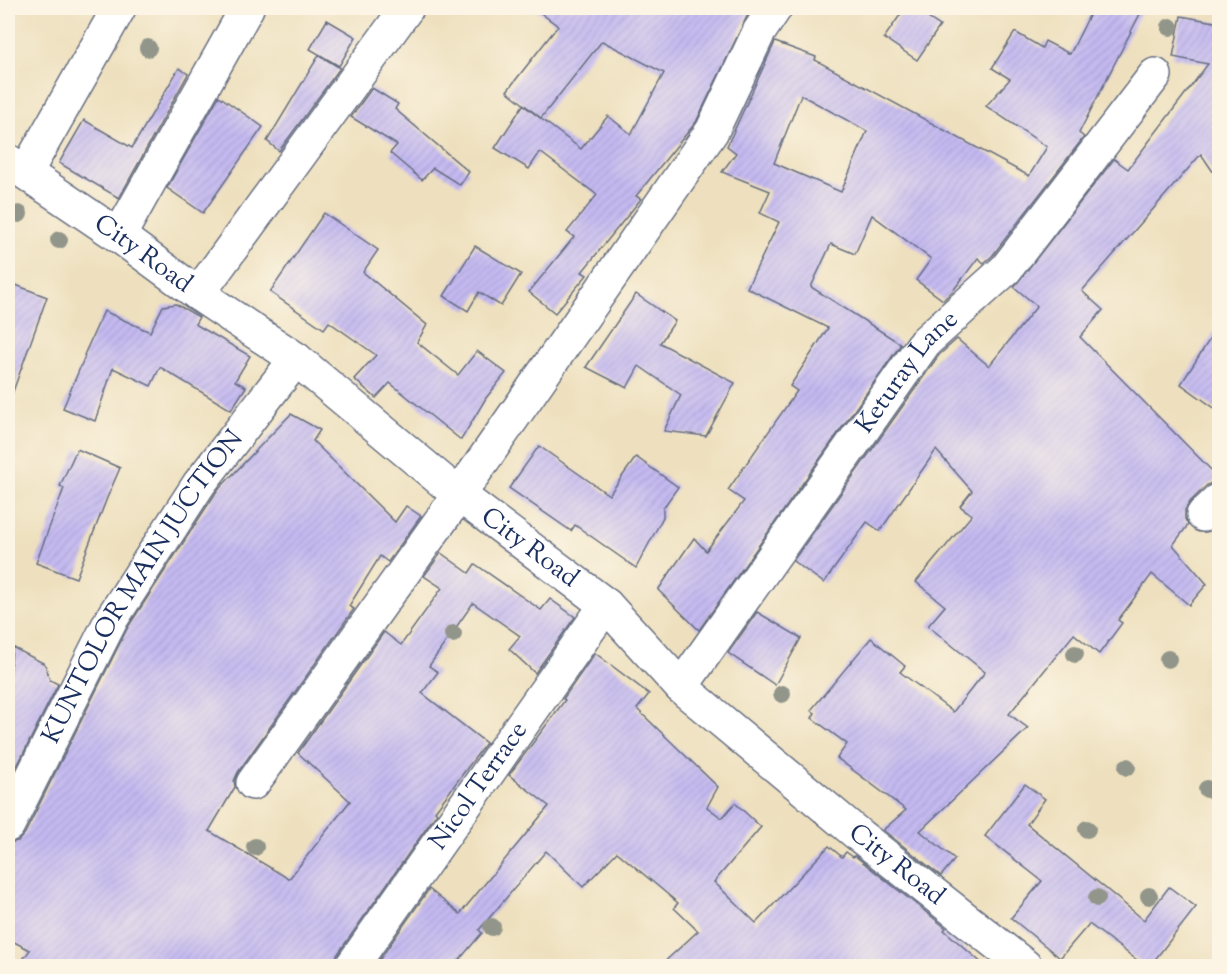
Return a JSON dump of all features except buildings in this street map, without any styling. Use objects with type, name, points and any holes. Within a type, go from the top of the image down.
[{"type":"street","points":[[17,166],[119,8]]},
{"type":"street","points":[[119,236],[247,8]]},
{"type":"street","points":[[198,294],[407,8]]},
{"type":"street","points":[[253,783],[459,495],[712,131],[759,32],[775,8]]},
{"type":"street","name":"Keturay Lane","points":[[681,687],[925,342],[1006,269],[1155,75]]},
{"type":"street","name":"City Road","points":[[17,166],[198,294],[296,359],[459,495],[606,605],[681,687],[860,836],[1025,966]]},
{"type":"street","name":"KUNTOLOR MAIN JUCTION","points":[[8,825],[112,618],[199,484],[296,359]]},
{"type":"street","name":"Nicol Terrace","points":[[352,966],[606,605]]}]
